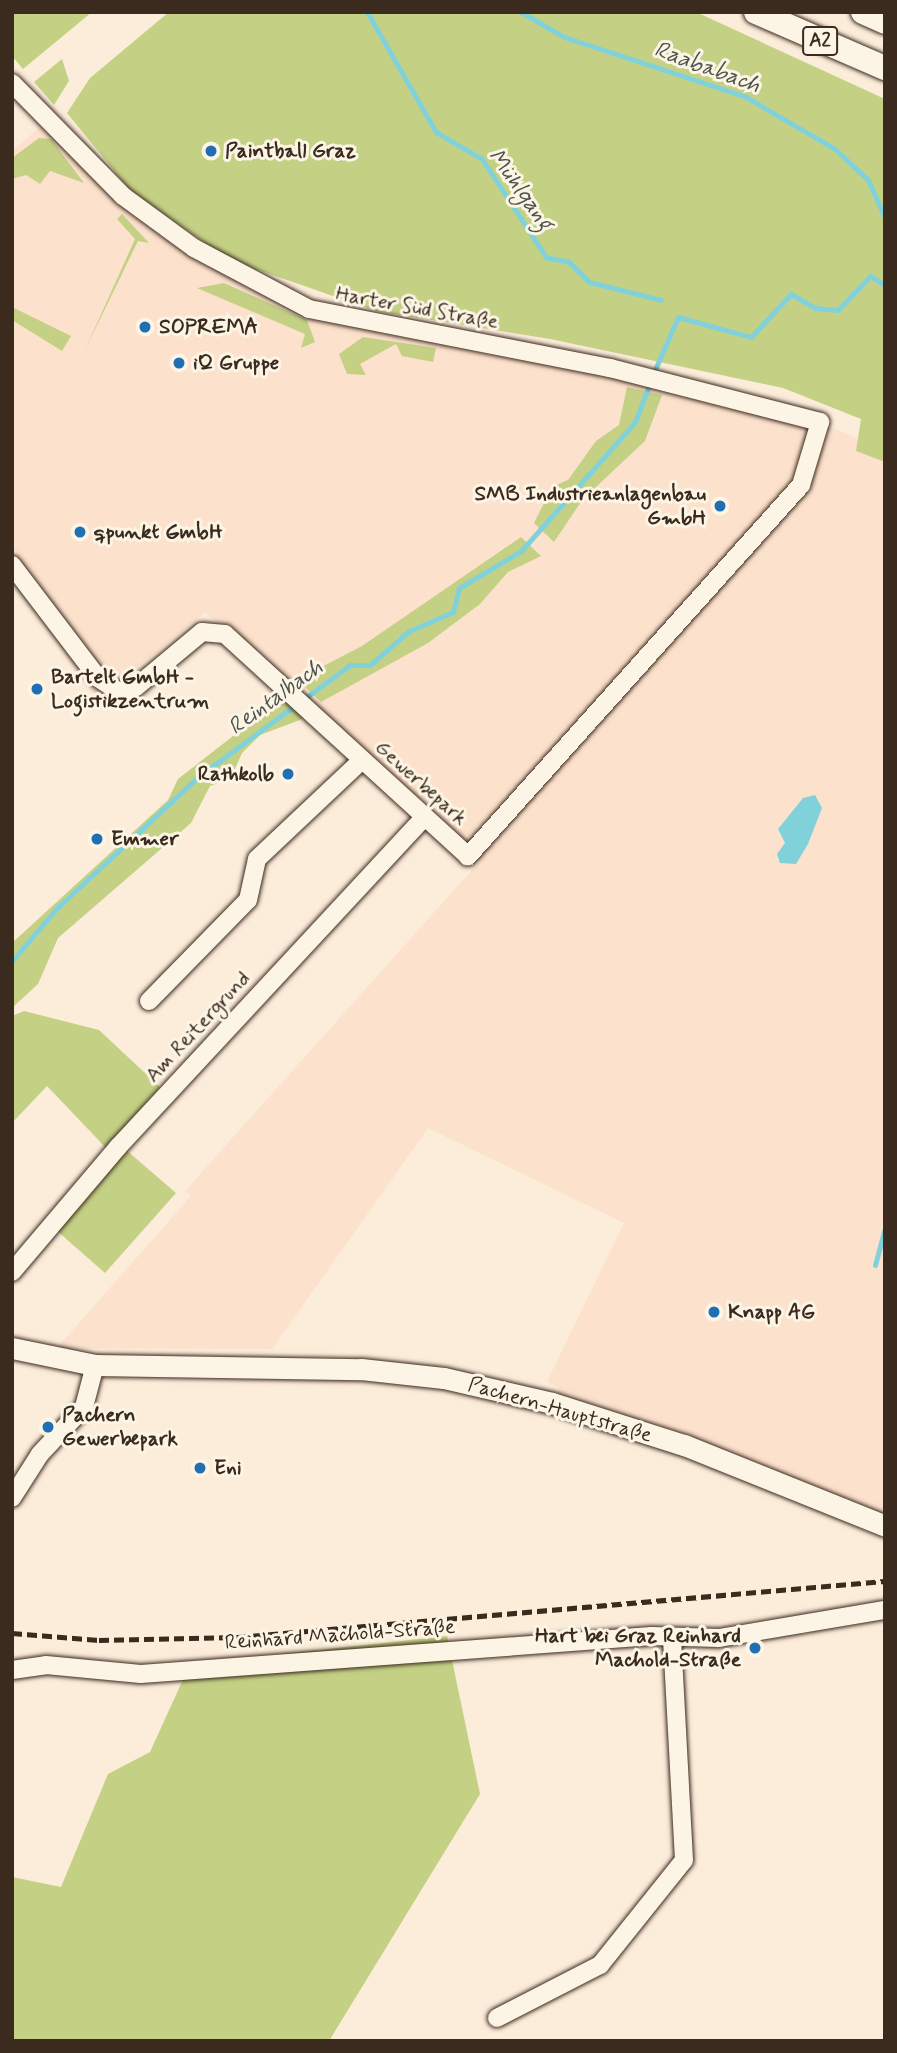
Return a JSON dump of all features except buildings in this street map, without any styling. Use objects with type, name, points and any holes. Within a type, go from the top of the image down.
[{"type":"highway","name":"A2","points":[[756,12],[885,68]]},
{"type":"highway","name":"A2","points":[[863,12],[885,22]]},
{"type":"main road","name":"Pachern-Hauptstraße","points":[[12,1348],[95,1365],[361,1369],[444,1378],[552,1403],[684,1445],[885,1526]]},
{"type":"street","name":"Harter Süd Straße","points":[[12,83],[123,196],[194,248],[309,309],[624,373],[820,422],[801,485]]},
{"type":"street","name":"Gewerbepark","points":[[12,565],[99,678],[119,692],[136,687],[214,629],[289,689],[423,819],[468,856],[801,485]]},
{"type":"street","points":[[149,1001],[248,900],[257,859],[361,761]]},
{"type":"street","name":"Am Reitergrund","points":[[12,1272],[127,1137],[423,819]]},
{"type":"street","points":[[12,1498],[40,1454],[84,1406],[95,1365]]},
{"type":"street","name":"Reinhard Machold-Straße","points":[[12,1670],[46,1665],[141,1674],[672,1638],[753,1635],[885,1610]]},
{"type":"street","points":[[497,2018],[600,1965],[684,1860],[672,1638]]},
{"type":"shaded area","name":"Knapp AG","points":[[47,121],[194,248],[335,319],[415,331],[820,422],[885,451],[885,1524],[552,1403],[559,1387],[547,1382],[624,1223],[428,1128],[272,1349],[57,1348],[191,1196],[185,1191],[480,861],[205,612],[98,700],[12,579],[12,151]]},
{"type":"green space","points":[[12,12],[92,12],[23,69],[12,56]]},
{"type":"green space","points":[[169,12],[696,12],[885,99],[885,462],[856,451],[861,419],[783,388],[550,339],[376,311],[230,260],[130,190],[67,113],[90,78]]},
{"type":"green space","points":[[62,59],[69,81],[54,105],[34,82]]},
{"type":"green space","points":[[39,138],[51,139],[84,183],[50,171],[40,184],[26,175],[12,179],[12,158]]},
{"type":"green space","points":[[122,214],[149,243],[138,241],[85,350],[135,239],[117,219]]},
{"type":"green space","points":[[224,283],[307,320],[315,342],[301,348],[305,334],[197,288]]},
{"type":"green space","points":[[12,307],[71,336],[62,351],[12,320]]},
{"type":"green space","points":[[363,337],[436,348],[433,362],[402,356],[396,344],[360,364],[366,375],[347,374],[339,354]]},
{"type":"green space","points":[[627,387],[662,395],[645,441],[583,499],[554,542],[534,523],[552,487],[568,480],[596,441],[619,425]]},
{"type":"green space","points":[[521,537],[541,556],[508,572],[480,604],[428,643],[321,702],[303,685],[310,673],[362,646]]},
{"type":"green space","points":[[283,697],[305,718],[260,735],[242,753],[231,778],[210,786],[191,823],[58,938],[38,984],[12,1008],[12,943],[168,800],[178,779]]},
{"type":"green space","points":[[24,1011],[99,1030],[160,1087],[106,1148],[47,1086],[12,1123],[12,1016]]},
{"type":"green space","points":[[125,1149],[176,1193],[105,1273],[56,1230]]},
{"type":"green space","points":[[447,1636],[480,1794],[329,2041],[12,2041],[12,1877],[61,1887],[108,1774],[150,1752],[190,1664]]},
{"type":"water","points":[[815,795],[822,808],[808,844],[796,864],[780,863],[777,854],[785,843],[778,829],[803,798]]},
{"type":"waterway","name":"Mühlgang","points":[[367,12],[436,132],[482,159],[546,257],[569,262],[589,282],[661,300]]},
{"type":"waterway","name":"Raababach","points":[[521,12],[564,37],[746,97],[835,149],[868,180],[885,218]]},
{"type":"waterway","name":"Mühlgang","points":[[653,374],[678,317],[751,337],[791,294],[815,308],[838,310],[870,276],[885,285]]},
{"type":"waterway","name":"Reintalbach","points":[[12,961],[57,908],[199,776],[350,665],[370,665],[409,631],[453,612],[459,588],[521,551],[635,422],[650,383]]},
{"type":"waterway","points":[[875,1265],[885,1227]]},
{"type":"railway","points":[[12,1633],[99,1640],[238,1637],[885,1581]]},
{"type":"place","name":"Paintball Graz","points":[[211,151]]},
{"type":"place","name":"SOPREMA","points":[[145,327]]},
{"type":"place","name":"iQ Gruppe","points":[[179,363]]},
{"type":"place","name":"SMB Industrieanlagenbau GmbH","points":[[720,506]]},
{"type":"place","name":"qpunkt GmbH","points":[[80,532]]},
{"type":"place","name":"Bartelt GmbH - Logistikzentrum","points":[[37,689]]},
{"type":"place","name":"Rathkolb","points":[[288,774]]},
{"type":"place","name":"Emmer","points":[[97,839]]},
{"type":"place","name":"Knapp AG","points":[[714,1312]]},
{"type":"place","name":"Pachern Gewerbepark","points":[[48,1427]]},
{"type":"place","name":"Eni","points":[[200,1468]]},
{"type":"place","name":"Hart bei Graz Reinhard Machold-Straße","points":[[755,1648]]}]
